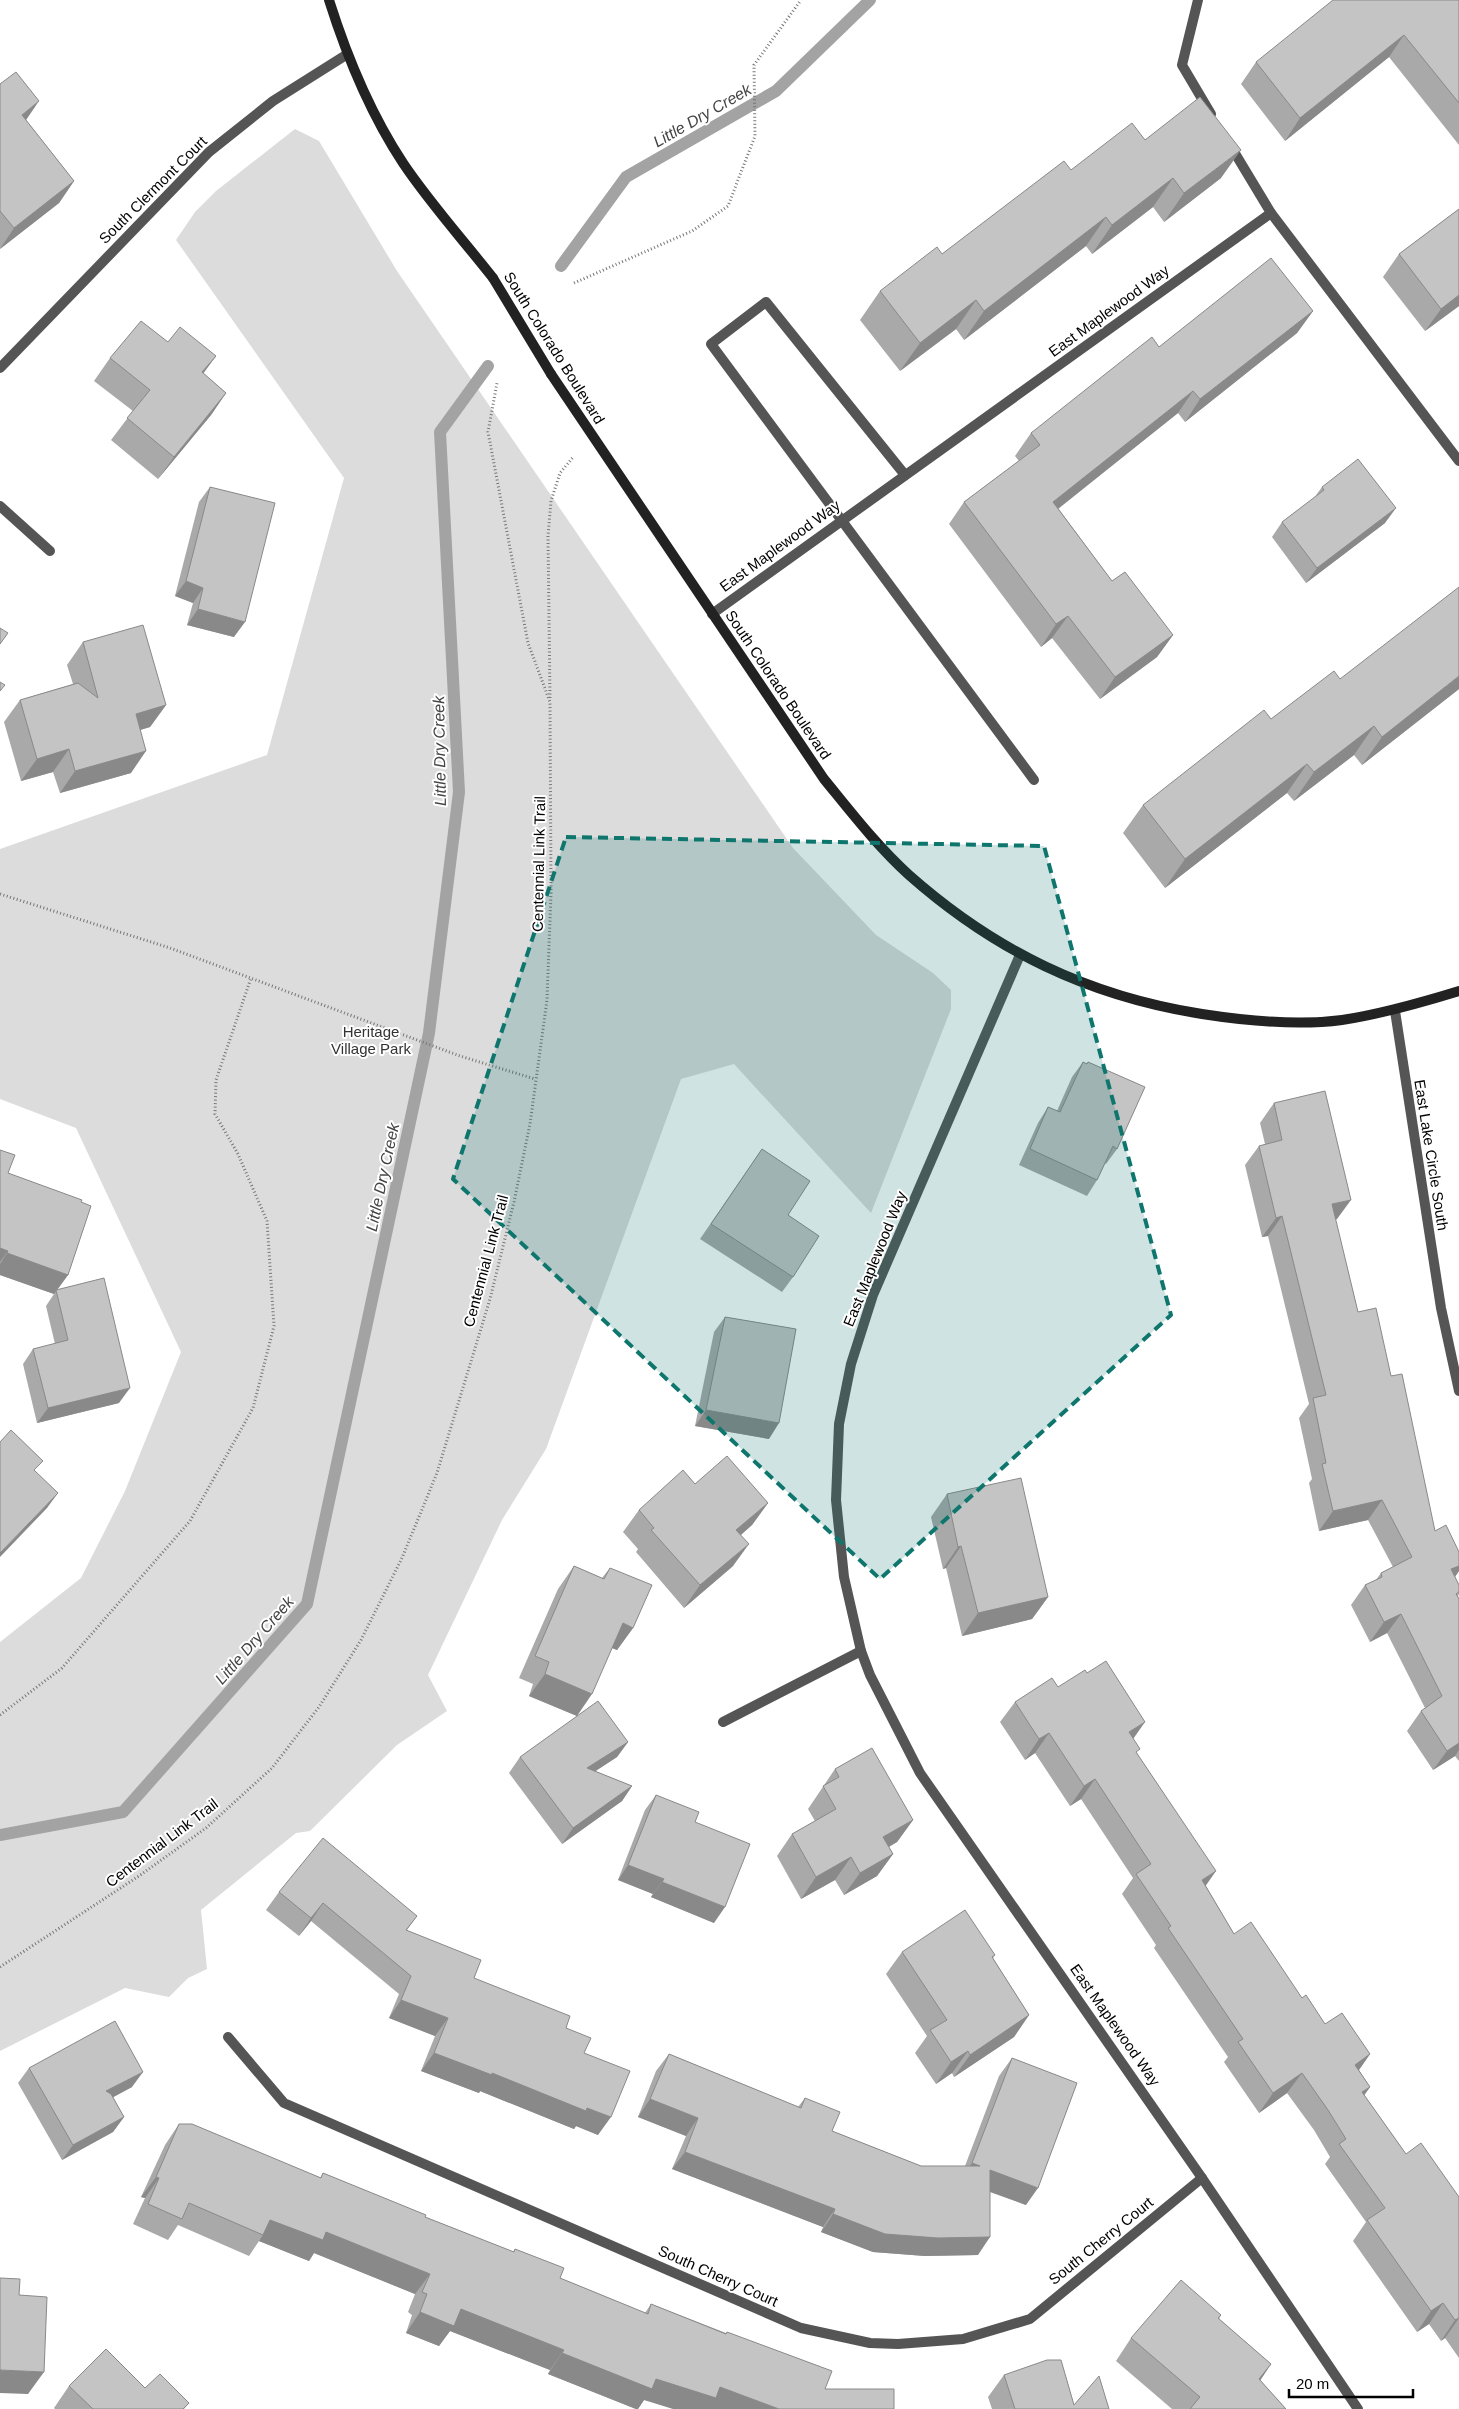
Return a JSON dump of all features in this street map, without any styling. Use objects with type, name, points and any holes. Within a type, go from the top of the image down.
[{"type":"street","name":"South Colorado Boulevard","points":[[329,0],[346,54],[370,105],[403,164],[493,278],[551,374],[592,437],[824,779],[865,830],[908,874],[984,934],[1020,955],[1066,976],[1121,996],[1173,1009],[1235,1019],[1290,1022],[1340,1020],[1395,1011],[1459,991]]},
{"type":"street","points":[[1198,0],[1182,65],[1217,123]]},
{"type":"street","name":"South Clermont Court","points":[[0,368],[209,152],[273,101],[346,54]]},
{"type":"street","points":[[1226,139],[1271,213],[1459,461]]},
{"type":"street","name":"East Maplewood Way","points":[[712,614],[1271,213]]},
{"type":"street","points":[[905,475],[766,302],[711,344],[1034,780]]},
{"type":"street","points":[[0,506],[50,551]]},
{"type":"street","name":"East Maplewood Way","points":[[1020,955],[873,1295],[851,1364],[839,1424],[836,1500],[844,1577],[861,1651],[870,1675],[920,1773],[1202,2178],[1358,2409]]},
{"type":"street","name":"East Lake Circle South","points":[[1395,1011],[1437,1288],[1459,1391]]},
{"type":"street","points":[[723,1722],[861,1651]]},
{"type":"street","name":"South Cherry Court","points":[[228,2038],[284,2103],[801,2328],[870,2343],[963,2339],[1030,2319],[1202,2178]]},
{"type":"path","points":[[574,283],[692,231],[728,206],[755,136],[754,65],[801,0]]},
{"type":"path","name":"Centennial Link Trail","points":[[0,1967],[206,1828],[265,1775],[319,1707],[361,1640],[402,1558],[437,1472],[494,1282],[520,1173],[530,1124],[548,990],[551,883],[550,702],[528,643],[488,432],[496,383]]},
{"type":"path","points":[[550,702],[548,536],[551,501],[560,473],[592,437]]},
{"type":"path","points":[[0,894],[170,948],[460,1056],[535,1079]]},
{"type":"path","points":[[0,1715],[62,1668],[190,1521],[253,1408],[274,1326],[267,1221],[238,1154],[215,1114],[216,1080],[250,978]]},
{"type":"highlighted area","points":[[566,837],[1044,846],[1171,1315],[880,1579],[453,1179]]},
{"type":"green space","name":"Heritage Village Park","points":[[295,129],[319,141],[397,271],[793,848],[876,935],[933,973],[951,990],[951,1009],[871,1213],[734,1064],[681,1079],[546,1449],[502,1520],[428,1675],[447,1711],[397,1745],[310,1831],[296,1833],[201,1910],[207,1969],[188,1978],[169,1997],[125,1988],[0,2051],[0,1642],[81,1578],[125,1491],[181,1352],[76,1128],[0,1099],[0,849],[267,755],[344,478],[176,240],[195,212],[216,191]]},
{"type":"building","points":[[1333,0],[1459,0],[1459,103],[1404,35],[1300,118],[1256,62]]},
{"type":"building","points":[[16,72],[39,101],[22,115],[74,181],[14,228],[0,211],[0,84]]},
{"type":"building","points":[[1200,97],[1241,150],[1184,193],[1173,178],[1112,225],[1106,217],[984,311],[976,300],[920,343],[880,291],[937,247],[942,254],[1064,161],[1071,170],[1132,123],[1145,140]]},
{"type":"building","points":[[1459,209],[1459,295],[1441,309],[1399,254]]},
{"type":"building","points":[[1271,258],[1313,311],[1200,399],[1193,391],[1053,502],[1112,581],[1125,572],[1173,635],[1115,677],[1068,616],[1056,624],[964,502],[1040,445],[1031,433],[1152,337],[1159,347]]},
{"type":"building","points":[[141,321],[168,342],[180,327],[216,356],[202,372],[226,393],[174,457],[127,418],[150,390],[110,358]]},
{"type":"building","points":[[1358,459],[1396,508],[1317,568],[1282,522],[1324,490],[1322,487]]},
{"type":"building","points":[[210,487],[275,503],[245,622],[198,609],[203,588],[186,581]]},
{"type":"building","points":[[1459,587],[1459,676],[1382,737],[1374,726],[1314,772],[1307,764],[1185,859],[1143,805],[1264,710],[1271,719],[1334,671],[1340,679]]},
{"type":"building","points":[[143,625],[166,705],[136,714],[146,751],[75,771],[69,749],[37,759],[20,700],[78,683],[98,698],[83,642]]},
{"type":"building","points":[[0,628],[8,633],[0,644]]},
{"type":"building","points":[[0,682],[5,685],[0,691]]},
{"type":"building","points":[[1083,1062],[1087,1064],[1088,1062],[1145,1087],[1117,1149],[1113,1146],[1097,1180],[1030,1149],[1048,1107],[1060,1112]]},
{"type":"building","points":[[1325,1091],[1351,1200],[1332,1204],[1358,1312],[1376,1308],[1391,1376],[1402,1374],[1435,1531],[1446,1525],[1459,1552],[1459,1566],[1451,1569],[1459,1585],[1459,1592],[1456,1594],[1459,1599],[1459,1743],[1447,1751],[1421,1711],[1442,1696],[1401,1614],[1384,1622],[1365,1585],[1382,1577],[1381,1573],[1412,1557],[1382,1500],[1333,1511],[1322,1464],[1326,1463],[1313,1398],[1326,1395],[1282,1216],[1276,1218],[1259,1146],[1282,1140],[1274,1103]]},
{"type":"building","points":[[762,1149],[810,1181],[788,1215],[819,1236],[793,1277],[711,1224]]},
{"type":"building","points":[[0,1150],[15,1155],[8,1173],[82,1200],[81,1202],[91,1206],[68,1275],[7,1253],[8,1251],[0,1248]]},
{"type":"building","points":[[104,1278],[130,1388],[48,1408],[33,1349],[68,1340],[56,1290]]},
{"type":"building","points":[[725,1317],[796,1329],[779,1423],[706,1410]]},
{"type":"building","points":[[11,1430],[43,1461],[34,1470],[58,1493],[0,1553],[0,1442]]},
{"type":"building","points":[[727,1456],[768,1503],[736,1530],[749,1544],[700,1585],[651,1530],[654,1528],[639,1510],[683,1470],[695,1484]]},
{"type":"building","points":[[1021,1478],[1048,1597],[978,1613],[961,1546],[958,1547],[947,1494]]},
{"type":"building","points":[[574,1566],[604,1579],[610,1568],[652,1585],[633,1628],[623,1623],[592,1694],[545,1674],[549,1662],[535,1656]]},
{"type":"building","points":[[1106,1661],[1145,1722],[1129,1732],[1140,1749],[1136,1752],[1216,1871],[1202,1880],[1234,1934],[1251,1922],[1302,1998],[1306,1995],[1325,2024],[1342,2013],[1370,2054],[1355,2065],[1370,2087],[1362,2092],[1406,2154],[1421,2143],[1459,2197],[1459,2318],[1455,2320],[1443,2303],[1431,2311],[1367,2220],[1385,2208],[1339,2144],[1346,2139],[1302,2073],[1273,2093],[1238,2042],[1243,2039],[1168,1928],[1171,1926],[1136,1874],[1151,1864],[1095,1779],[1084,1786],[1049,1733],[1039,1739],[1015,1702],[1052,1678],[1058,1687],[1085,1670],[1087,1673]]},
{"type":"building","points":[[598,1701],[628,1742],[587,1768],[632,1786],[573,1828],[520,1757]]},
{"type":"building","points":[[872,1748],[913,1820],[883,1837],[893,1854],[860,1873],[851,1857],[816,1877],[792,1834],[836,1809],[823,1786],[839,1777],[835,1769]]},
{"type":"building","points":[[656,1795],[699,1812],[695,1822],[750,1844],[725,1907],[662,1882],[664,1879],[628,1865]]},
{"type":"building","points":[[323,1838],[417,1916],[406,1930],[481,1960],[474,1978],[570,2016],[566,2028],[591,2038],[584,2053],[630,2071],[611,2117],[587,2108],[586,2111],[492,2073],[492,2075],[434,2053],[448,2018],[401,2000],[411,1976],[323,1903],[311,1918],[279,1892]]},
{"type":"building","points":[[965,1910],[995,1955],[992,1957],[1029,2015],[970,2055],[968,2051],[951,2062],[930,2030],[947,2020],[902,1952]]},
{"type":"building","points":[[115,2021],[143,2072],[106,2091],[111,2094],[124,2117],[73,2145],[29,2068]]},
{"type":"building","points":[[669,2054],[801,2108],[805,2098],[840,2112],[832,2131],[921,2166],[980,2166],[972,2163],[1012,2058],[1077,2083],[1038,2188],[990,2170],[990,2237],[938,2238],[885,2234],[833,2214],[835,2209],[685,2152],[698,2118],[650,2099]]},
{"type":"building","points":[[179,2124],[192,2124],[321,2178],[323,2173],[426,2215],[425,2217],[514,2252],[515,2249],[564,2268],[560,2278],[648,2314],[651,2304],[726,2334],[727,2332],[832,2371],[825,2389],[894,2389],[894,2409],[779,2409],[720,2387],[716,2398],[656,2379],[652,2389],[562,2353],[564,2350],[461,2309],[454,2326],[420,2312],[427,2294],[422,2292],[430,2274],[326,2232],[323,2240],[270,2220],[263,2235],[189,2203],[182,2219],[148,2204],[159,2178],[156,2177]]},
{"type":"building","points":[[0,2278],[20,2279],[19,2295],[47,2297],[44,2372],[0,2370]]},
{"type":"building","points":[[1181,2280],[1221,2315],[1218,2318],[1271,2364],[1259,2379],[1286,2409],[1190,2409],[1200,2397],[1131,2338]]},
{"type":"building","points":[[106,2349],[145,2388],[160,2374],[189,2403],[183,2409],[93,2409],[69,2386]]},
{"type":"building","points":[[1047,2360],[1061,2360],[1074,2405],[1099,2376],[1109,2409],[1015,2409],[1004,2375]]},
{"type":"waterway","name":"Little Dry Creek","points":[[561,266],[626,177],[776,91],[870,0]]},
{"type":"waterway","name":"Little Dry Creek","points":[[0,1835],[123,1812],[307,1604],[429,1033],[459,792],[440,432],[488,366]]}]
